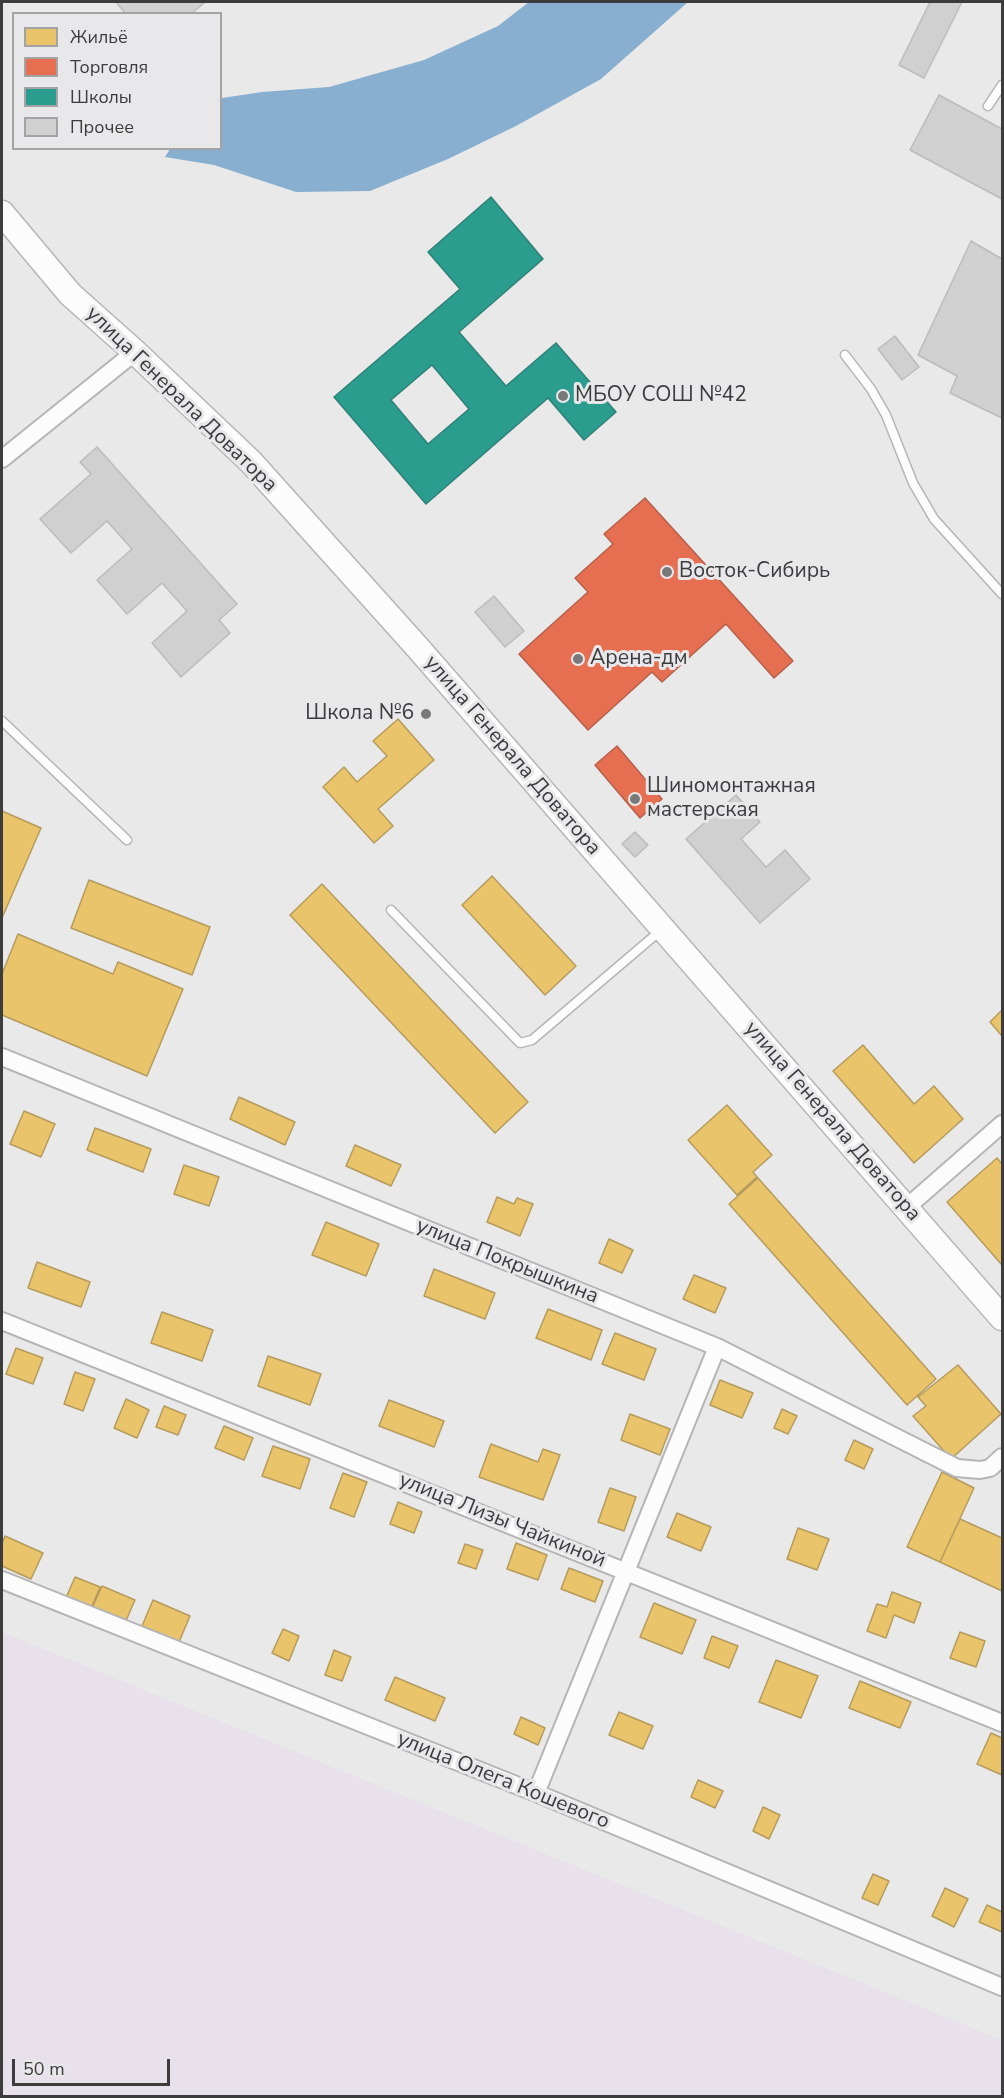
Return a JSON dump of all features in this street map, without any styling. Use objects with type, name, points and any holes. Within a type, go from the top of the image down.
[{"type":"street","name":"улица Генерала Доватора","points":[[2,213],[70,294],[251,462],[418,648],[1002,1318]]},
{"type":"street","points":[[2,459],[135,352]]},
{"type":"street","name":"улица Покрышкина","points":[[2,1058],[717,1347],[957,1468],[980,1470],[990,1468],[1002,1457]]},
{"type":"street","points":[[906,1208],[1002,1124]]},
{"type":"street","name":"улица Лизы Чайкиной","points":[[2,1321],[1002,1723]]},
{"type":"street","points":[[536,1793],[717,1347]]},
{"type":"street","name":"улица Олега Кошевого","points":[[2,1580],[536,1793],[1002,1987]]},
{"type":"lane","points":[[988,106],[1002,85]]},
{"type":"lane","points":[[845,355],[871,389],[886,415],[913,483],[934,519],[1002,594]]},
{"type":"lane","points":[[2,721],[127,840]]},
{"type":"lane","points":[[391,910],[520,1043],[532,1040],[663,929]]},
{"type":"shaded area","points":[[2,1632],[1002,2040],[1002,2096],[2,2096]]},
{"type":"water","points":[[529,2],[688,2],[601,79],[516,126],[448,159],[370,191],[296,192],[214,165],[165,157],[169,150],[222,150],[222,98],[262,92],[329,87],[424,60],[498,26]]},
{"type":"building: Жильё","points":[[398,719],[434,760],[378,809],[393,826],[374,843],[323,787],[344,767],[357,782],[387,756],[373,741]]},
{"type":"building: Жильё","points":[[2,811],[41,828],[2,918]]},
{"type":"building: Жильё","points":[[492,876],[576,966],[545,995],[462,905]]},
{"type":"building: Жильё","points":[[89,880],[210,927],[192,975],[71,928]]},
{"type":"building: Жильё","points":[[322,884],[528,1102],[495,1133],[290,915]]},
{"type":"building: Жильё","points":[[18,934],[113,974],[118,962],[183,989],[147,1076],[2,1015],[2,974]]},
{"type":"building: Жильё","points":[[1002,1010],[1002,1036],[990,1022]]},
{"type":"building: Жильё","points":[[863,1045],[914,1104],[934,1086],[963,1119],[914,1163],[833,1071]]},
{"type":"building: Жильё","points":[[239,1097],[295,1122],[285,1145],[230,1119]]},
{"type":"building: Жильё","points":[[727,1105],[772,1155],[753,1172],[757,1177],[737,1195],[688,1140]]},
{"type":"building: Жильё","points":[[24,1111],[55,1124],[41,1157],[10,1144]]},
{"type":"building: Жильё","points":[[95,1128],[151,1149],[143,1172],[87,1150]]},
{"type":"building: Жильё","points":[[355,1145],[401,1165],[391,1186],[346,1166]]},
{"type":"building: Жильё","points":[[997,1158],[1002,1164],[1002,1265],[947,1202]]},
{"type":"building: Жильё","points":[[184,1165],[219,1177],[209,1206],[174,1194]]},
{"type":"building: Жильё","points":[[758,1178],[936,1379],[907,1405],[729,1204]]},
{"type":"building: Жильё","points":[[497,1197],[514,1204],[517,1198],[533,1204],[520,1236],[487,1222]]},
{"type":"building: Жильё","points":[[326,1222],[379,1244],[366,1276],[312,1255]]},
{"type":"building: Жильё","points":[[609,1239],[633,1250],[622,1273],[599,1263]]},
{"type":"building: Жильё","points":[[37,1262],[90,1282],[81,1307],[28,1288]]},
{"type":"building: Жильё","points":[[434,1269],[495,1293],[485,1319],[424,1296]]},
{"type":"building: Жильё","points":[[694,1275],[726,1288],[715,1313],[683,1299]]},
{"type":"building: Жильё","points":[[548,1309],[602,1330],[591,1360],[536,1338]]},
{"type":"building: Жильё","points":[[162,1312],[213,1330],[202,1361],[151,1343]]},
{"type":"building: Жильё","points":[[615,1333],[656,1349],[644,1380],[602,1364]]},
{"type":"building: Жильё","points":[[16,1348],[43,1358],[33,1384],[6,1374]]},
{"type":"building: Жильё","points":[[268,1356],[321,1374],[310,1405],[258,1386]]},
{"type":"building: Жильё","points":[[958,1365],[1001,1414],[951,1459],[913,1416],[926,1406],[918,1397]]},
{"type":"building: Жильё","points":[[75,1372],[95,1379],[83,1411],[64,1404]]},
{"type":"building: Жильё","points":[[720,1380],[753,1393],[742,1418],[710,1405]]},
{"type":"building: Жильё","points":[[126,1399],[149,1410],[137,1438],[114,1428]]},
{"type":"building: Жильё","points":[[389,1400],[444,1421],[434,1447],[379,1426]]},
{"type":"building: Жильё","points":[[164,1406],[186,1415],[178,1435],[156,1427]]},
{"type":"building: Жильё","points":[[782,1409],[797,1416],[788,1434],[774,1428]]},
{"type":"building: Жильё","points":[[630,1414],[670,1429],[660,1455],[621,1440]]},
{"type":"building: Жильё","points":[[224,1426],[253,1438],[244,1460],[215,1448]]},
{"type":"building: Жильё","points":[[854,1440],[873,1449],[864,1469],[845,1460]]},
{"type":"building: Жильё","points":[[491,1444],[538,1462],[543,1449],[560,1455],[543,1500],[479,1477]]},
{"type":"building: Жильё","points":[[273,1446],[310,1459],[300,1489],[262,1476]]},
{"type":"building: Жильё","points":[[942,1472],[974,1488],[940,1562],[907,1547]]},
{"type":"building: Жильё","points":[[343,1473],[367,1482],[354,1517],[330,1508]]},
{"type":"building: Жильё","points":[[610,1488],[636,1497],[624,1531],[598,1522]]},
{"type":"building: Жильё","points":[[398,1502],[422,1512],[414,1533],[390,1524]]},
{"type":"building: Жильё","points":[[677,1513],[711,1527],[701,1551],[667,1537]]},
{"type":"building: Жильё","points":[[960,1519],[1002,1538],[1002,1591],[940,1562]]},
{"type":"building: Жильё","points":[[798,1528],[829,1539],[817,1570],[787,1559]]},
{"type":"building: Жильё","points":[[5,1536],[43,1553],[31,1579],[2,1566],[2,1544]]},
{"type":"building: Жильё","points":[[516,1543],[547,1555],[538,1580],[507,1569]]},
{"type":"building: Жильё","points":[[465,1544],[483,1550],[476,1569],[458,1563]]},
{"type":"building: Жильё","points":[[569,1568],[603,1581],[595,1602],[561,1589]]},
{"type":"building: Жильё","points":[[75,1577],[100,1587],[90,1611],[65,1600]]},
{"type":"building: Жильё","points":[[102,1586],[135,1600],[125,1623],[92,1608]]},
{"type":"building: Жильё","points":[[892,1592],[921,1603],[914,1623],[894,1615],[886,1638],[867,1631],[877,1604],[887,1607]]},
{"type":"building: Жильё","points":[[153,1600],[190,1616],[179,1642],[142,1626]]},
{"type":"building: Жильё","points":[[654,1603],[696,1620],[682,1654],[640,1637]]},
{"type":"building: Жильё","points":[[283,1629],[299,1636],[289,1661],[272,1653]]},
{"type":"building: Жильё","points":[[960,1632],[985,1641],[976,1667],[950,1658]]},
{"type":"building: Жильё","points":[[712,1636],[738,1646],[729,1668],[704,1658]]},
{"type":"building: Жильё","points":[[334,1650],[351,1657],[342,1681],[325,1675]]},
{"type":"building: Жильё","points":[[776,1660],[818,1676],[801,1718],[759,1702]]},
{"type":"building: Жильё","points":[[395,1677],[445,1698],[435,1721],[385,1700]]},
{"type":"building: Жильё","points":[[860,1681],[911,1702],[900,1728],[849,1708]]},
{"type":"building: Жильё","points":[[619,1712],[653,1726],[643,1749],[609,1735]]},
{"type":"building: Жильё","points":[[521,1717],[545,1728],[538,1745],[514,1734]]},
{"type":"building: Жильё","points":[[991,1733],[1002,1738],[1002,1775],[977,1764]]},
{"type":"building: Жильё","points":[[698,1780],[723,1791],[715,1808],[691,1797]]},
{"type":"building: Жильё","points":[[763,1807],[780,1815],[769,1839],[753,1831]]},
{"type":"building: Жильё","points":[[873,1874],[889,1881],[878,1905],[862,1898]]},
{"type":"building: Жильё","points":[[945,1888],[968,1899],[954,1927],[932,1916]]},
{"type":"building: Жильё","points":[[987,1905],[1002,1912],[1002,1932],[979,1922]]},
{"type":"building: Торговля","points":[[645,498],[793,661],[774,678],[726,624],[662,682],[652,672],[588,730],[519,654],[588,592],[575,578],[613,544],[604,534]]},
{"type":"building: Торговля","points":[[617,746],[662,799],[640,818],[595,765]]},
{"type":"building: Школы","points":[[491,197],[543,259],[459,332],[506,386],[556,343],[616,412],[584,440],[548,398],[426,504],[334,397],[460,289],[428,252]],"holes":[[[432,365],[469,409],[428,444],[391,400]]]},
{"type":"building: Прочее","points":[[116,2],[205,2],[193,12],[124,12]]},
{"type":"building: Прочее","points":[[930,2],[962,2],[924,78],[899,65]]},
{"type":"building: Прочее","points":[[939,95],[1002,129],[1002,199],[910,150]]},
{"type":"building: Прочее","points":[[971,241],[1002,259],[1002,418],[950,393],[957,376],[918,355]]},
{"type":"building: Прочее","points":[[895,336],[919,367],[902,380],[878,349]]},
{"type":"building: Прочее","points":[[97,447],[237,604],[219,620],[230,633],[181,677],[152,643],[187,611],[162,583],[127,614],[97,580],[132,549],[107,521],[71,553],[40,519],[91,474],[80,462]]},
{"type":"building: Прочее","points":[[494,596],[524,631],[505,647],[475,612]]},
{"type":"building: Прочее","points":[[736,795],[760,822],[741,839],[766,867],[785,850],[810,879],[760,923],[686,839]]},
{"type":"building: Прочее","points":[[635,832],[648,845],[635,857],[622,844]]},
{"type":"place","name":"МБОУ СОШ №42","points":[[563,396]]},
{"type":"place","name":"Восток-Сибирь","points":[[667,572]]},
{"type":"place","name":"Арена-дм","points":[[578,659]]},
{"type":"place","name":"Школа №6","points":[[426,714]]},
{"type":"place","name":"Шиномонтажная мастерская","points":[[635,799]]}]
